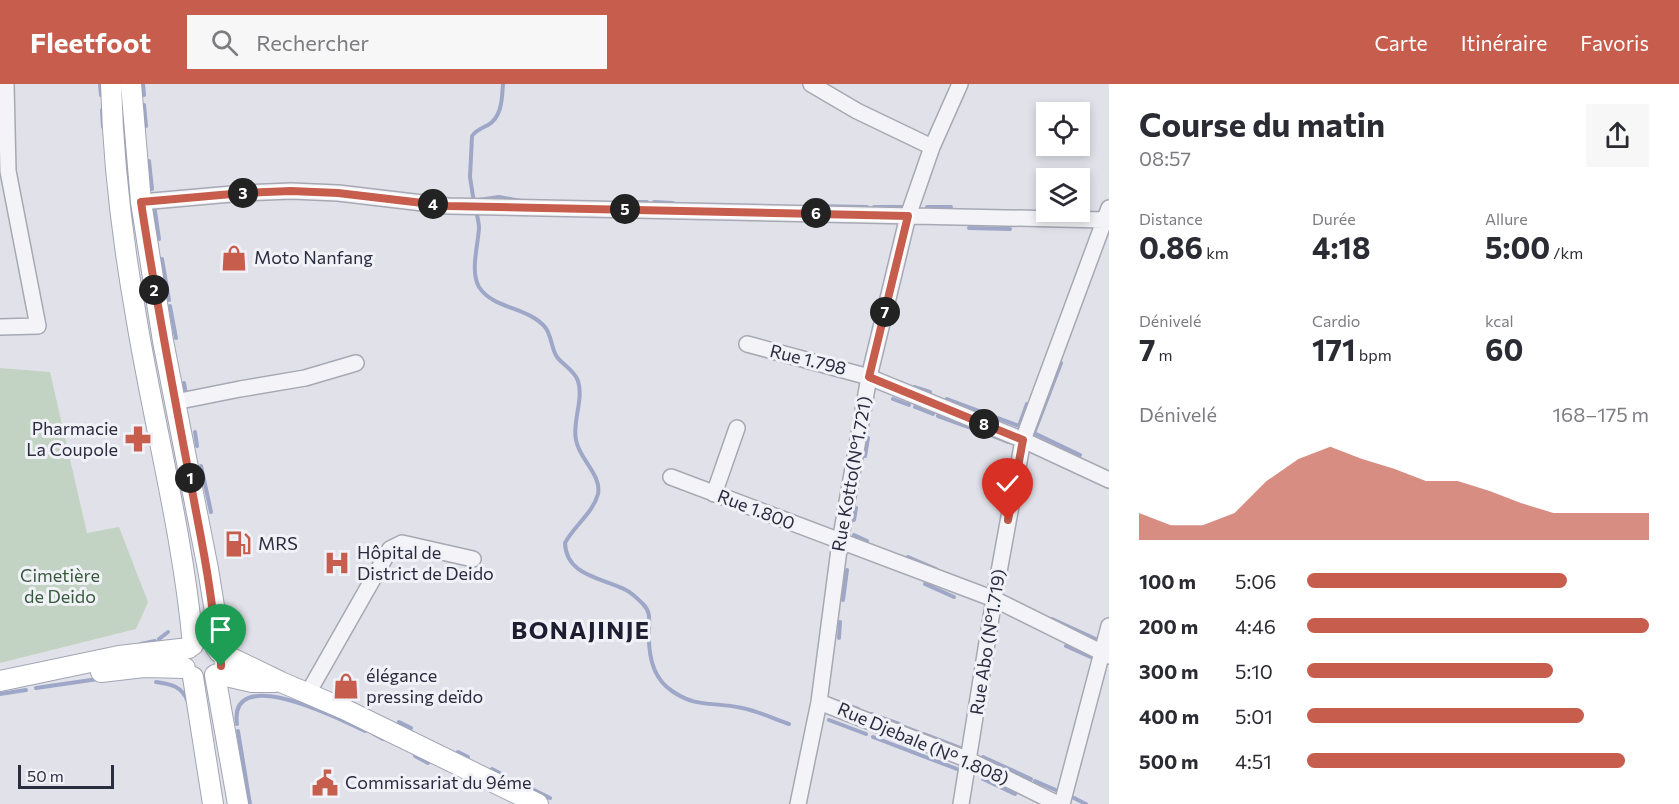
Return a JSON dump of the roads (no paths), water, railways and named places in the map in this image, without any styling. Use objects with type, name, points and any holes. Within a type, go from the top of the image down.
[{"type":"main road","points":[[111,84],[119,195],[134,309],[183,567],[190,660],[213,804]]},
{"type":"main road","points":[[0,681],[119,656],[190,660],[206,680],[216,675],[221,666],[208,569],[157,305],[141,202],[131,84]]},
{"type":"main road","points":[[0,692],[87,674],[190,660],[202,642],[538,804]]},
{"type":"main road","points":[[216,675],[252,682],[281,682]]},
{"type":"main road","points":[[216,675],[238,804]]},
{"type":"street","points":[[811,84],[857,111],[932,147]]},
{"type":"street","name":"Rue Kotto(N°1.721)","points":[[798,804],[819,702],[840,542],[869,377],[908,216],[932,147],[960,84]]},
{"type":"street","points":[[0,327],[38,326],[4,172],[4,88]]},
{"type":"street","points":[[141,202],[291,191],[338,193],[448,206],[908,216],[1107,214]]},
{"type":"street","name":"Rue Abo (N°1.719)","points":[[961,804],[994,599],[1023,440],[1107,214]]},
{"type":"street","name":"Rue 1.798","points":[[747,345],[869,377],[1023,440],[1109,480]]},
{"type":"street","points":[[176,402],[240,388],[305,378],[356,363]]},
{"type":"street","points":[[714,494],[737,428]]},
{"type":"street","name":"Rue 1.800","points":[[671,477],[994,599],[1106,654]]},
{"type":"street","points":[[308,693],[390,549],[402,543],[473,559]]},
{"type":"street","points":[[1060,804],[1106,654],[1109,626]]},
{"type":"street","name":"Rue Djebale (N° 1.808)","points":[[819,702],[969,760],[1060,804]]},
{"type":"waterway","points":[[100,84],[101,95]]},
{"type":"waterway","points":[[143,84],[144,95]]},
{"type":"waterway","points":[[474,203],[470,177],[472,136],[493,122],[499,112],[503,84]]},
{"type":"waterway","points":[[144,105],[146,126]]},
{"type":"waterway","points":[[102,110],[103,127]]},
{"type":"waterway","points":[[149,161],[152,189]]},
{"type":"waterway","points":[[478,200],[499,197],[521,201]]},
{"type":"waterway","points":[[614,202],[647,202]]},
{"type":"waterway","points":[[654,202],[673,203]]},
{"type":"waterway","points":[[154,204],[159,239]]},
{"type":"waterway","points":[[809,206],[867,207]]},
{"type":"waterway","points":[[874,207],[902,207]]},
{"type":"waterway","points":[[927,207],[951,207]]},
{"type":"waterway","points":[[476,210],[479,228],[475,274],[479,287],[493,300],[538,320],[549,334],[557,357],[578,381],[580,396],[575,425],[576,440],[581,454],[597,480],[598,494],[588,513],[565,543],[572,563],[587,574],[628,591],[646,607],[649,616],[649,647],[653,664],[665,686],[690,700],[748,709],[789,724]]},
{"type":"waterway","points":[[969,228],[1010,229]]},
{"type":"waterway","points":[[162,259],[169,300]]},
{"type":"waterway","points":[[170,306],[176,338]]},
{"type":"waterway","points":[[1061,363],[1034,433],[1080,455]]},
{"type":"waterway","points":[[184,383],[186,394]]},
{"type":"waterway","points":[[914,387],[930,392]]},
{"type":"waterway","points":[[893,399],[909,405]]},
{"type":"waterway","points":[[947,399],[1019,426],[1027,404]]},
{"type":"waterway","points":[[915,407],[933,414]]},
{"type":"waterway","points":[[938,416],[988,434]]},
{"type":"waterway","points":[[195,432],[197,446]]},
{"type":"waterway","points":[[993,436],[1008,442]]},
{"type":"waterway","points":[[865,456],[868,438]]},
{"type":"waterway","points":[[201,466],[211,512]]},
{"type":"waterway","points":[[854,520],[856,508]]},
{"type":"waterway","points":[[854,535],[867,541]]},
{"type":"waterway","points":[[908,557],[936,569]]},
{"type":"waterway","points":[[843,600],[847,570]]},
{"type":"waterway","points":[[925,584],[954,597]]},
{"type":"waterway","points":[[1052,619],[1100,641]]},
{"type":"waterway","points":[[839,638],[840,622]]},
{"type":"waterway","points":[[159,639],[168,632]]},
{"type":"waterway","points":[[141,644],[155,641]]},
{"type":"waterway","points":[[1066,646],[1093,658]]},
{"type":"waterway","points":[[36,688],[98,679]]},
{"type":"waterway","points":[[156,682],[179,689],[188,702]]},
{"type":"waterway","points":[[0,694],[26,690]]},
{"type":"waterway","points":[[237,724],[239,706],[250,697],[267,696],[289,700],[312,708],[365,731]]},
{"type":"waterway","points":[[844,704],[858,709]]},
{"type":"waterway","points":[[871,714],[899,724]]},
{"type":"waterway","points":[[829,720],[866,734]]},
{"type":"waterway","points":[[399,722],[411,728]]},
{"type":"waterway","points":[[902,726],[918,732]]},
{"type":"waterway","points":[[238,731],[250,804]]},
{"type":"waterway","points":[[374,734],[383,739]]},
{"type":"waterway","points":[[924,734],[966,750]]},
{"type":"waterway","points":[[873,737],[957,769]]},
{"type":"waterway","points":[[458,752],[468,757]]},
{"type":"waterway","points":[[415,756],[428,763]]},
{"type":"waterway","points":[[983,757],[1031,779]]},
{"type":"waterway","points":[[492,769],[505,776]]},
{"type":"waterway","points":[[512,779],[550,798]]},
{"type":"waterway","points":[[983,779],[1015,794]]},
{"type":"waterway","points":[[1035,781],[1058,791]]},
{"type":"waterway","points":[[1074,798],[1086,804]]},
{"type":"place","name":"Moto Nanfang","points":[[234,258]]},
{"type":"place","name":"Pharmacie La Coupole","points":[[138,439]]},
{"type":"place","name":"MRS","points":[[238,544]]},
{"type":"place","name":"Hôpital de District de Deido","points":[[337,563]]},
{"type":"place","name":"élégance pressing deïdo","points":[[346,686]]},
{"type":"place","name":"Commissariat du 9éme","points":[[325,783]]},
{"type":"district","name":"BONAJINJE","points":[[581,631]]},
{"type":"park label","name":"Cimetière de Deido","points":[[60,586]]}]
